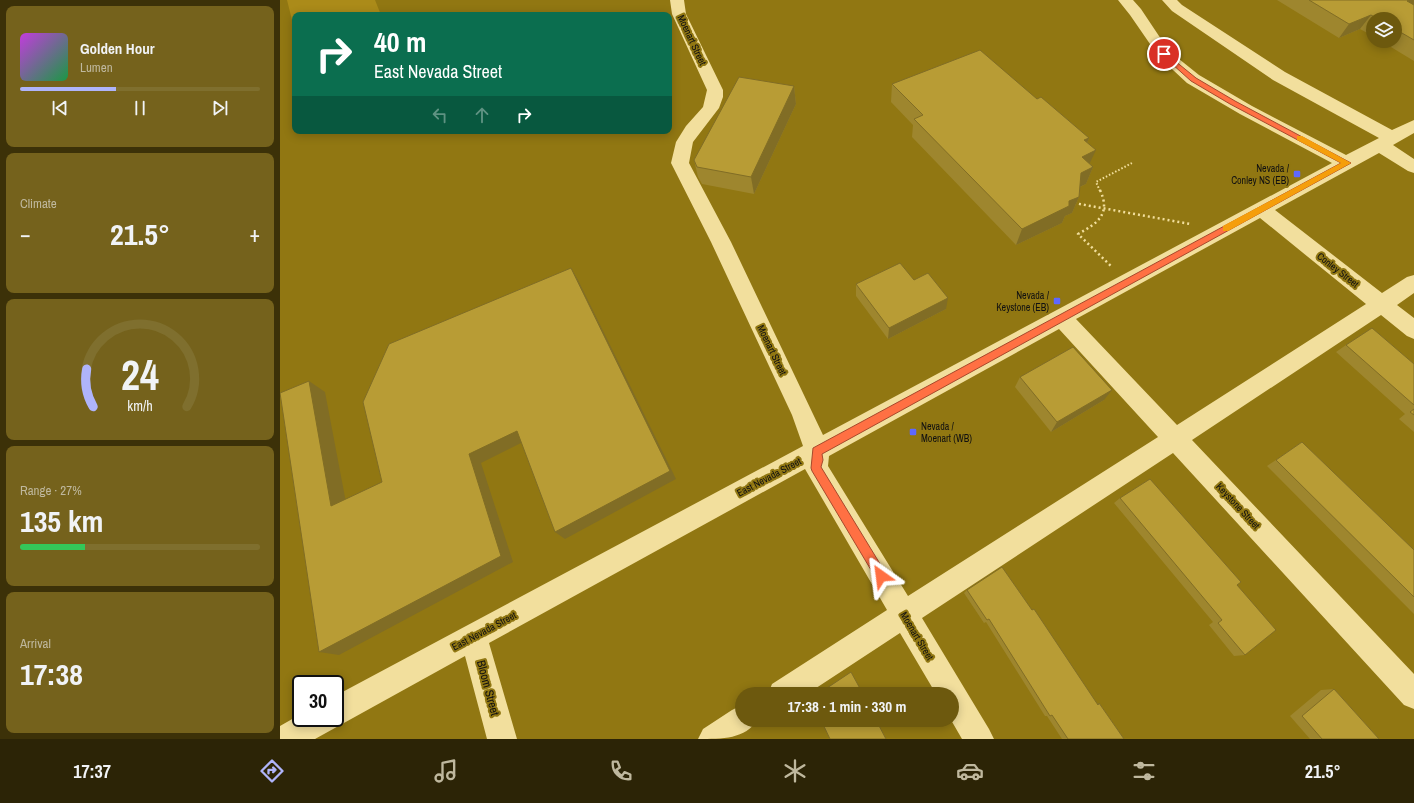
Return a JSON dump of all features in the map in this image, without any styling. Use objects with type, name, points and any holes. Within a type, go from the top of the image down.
[{"type":"street","name":"Moenart Street","points":[[677,0],[679,14],[713,84],[715,95],[715,100],[710,111],[692,131],[680,151],[680,163],[721,242],[800,407],[812,434],[818,460],[816,468],[948,687]]},
{"type":"street","points":[[1125,0],[1136,12],[1164,54],[1194,79],[1246,110],[1347,163]]},
{"type":"street","points":[[1169,0],[1177,8],[1279,76],[1387,141],[1414,167]]},
{"type":"street","name":"East Nevada Street","points":[[344,707],[1414,126]]},
{"type":"street","name":"Conley Street","points":[[1261,209],[1414,330]]},
{"type":"street","points":[[793,687],[1414,283]]},
{"type":"street","name":"Keystone Street","points":[[1062,318],[1414,695]]},
{"type":"street","name":"Bloom Street","points":[[474,636],[502,739]]},
{"type":"street","name":"Moenart Street","points":[[959,706],[979,739]]},
{"type":"street","points":[[713,739],[735,725]]},
{"type":"street","points":[[285,739],[307,727]]},
{"type":"path","points":[[1114,269],[1078,234],[1096,224],[1104,215],[1105,202],[1096,182],[1132,163]]},
{"type":"path","points":[[1072,202],[1190,224]]},
{"type":"shaded area","points":[[287,0],[375,0],[380,12],[292,12],[292,20]]},
{"type":"building","points":[[1309,0],[1409,0],[1407,1],[1414,5],[1414,40],[1402,33],[1402,12],[1366,12],[1366,17],[1349,24]]},
{"type":"building","points":[[980,50],[1037,99],[1041,97],[1089,138],[1084,140],[1096,150],[1082,157],[1093,167],[1081,173],[1079,197],[1069,201],[1069,206],[1022,229],[914,119],[923,115],[892,84]]},
{"type":"building","points":[[739,77],[794,86],[751,177],[697,167],[694,160]]},
{"type":"building","points":[[900,263],[914,280],[928,273],[948,298],[889,328],[856,284]]},
{"type":"building","points":[[571,268],[670,471],[555,532],[517,431],[469,454],[501,556],[319,652],[280,393],[309,381],[331,506],[382,482],[363,402],[389,344]]},
{"type":"building","points":[[1372,328],[1414,364],[1414,405],[1346,345]]},
{"type":"building","points":[[1073,347],[1112,390],[1057,422],[1020,377]]},
{"type":"building","points":[[1414,409],[1414,415],[1410,412]]},
{"type":"building","points":[[1302,442],[1414,550],[1414,597],[1276,460]]},
{"type":"building","points":[[1150,479],[1241,582],[1237,585],[1276,630],[1245,655],[1218,623],[1222,620],[1120,498]]},
{"type":"building","points":[[1002,567],[1032,610],[1034,609],[1098,705],[1099,703],[1124,739],[1068,739],[1052,715],[1050,716],[989,619],[987,620],[967,590]]},
{"type":"building","points":[[851,672],[859,687],[828,687]]},
{"type":"building","points":[[1334,689],[1379,739],[1322,739],[1302,716]]},
{"type":"building","points":[[824,727],[880,727],[886,739],[830,739]]},
{"type":"slow traffic","points":[[1225,229],[1347,163],[1299,138]]},
{"type":"place","name":"Nevada / Conley NS (EB)","points":[[1297,174]]},
{"type":"place","name":"Nevada / Keystone (EB)","points":[[1057,301]]},
{"type":"place","name":"Nevada / Moenart (WB)","points":[[913,432]]},
{"type":"route","points":[[881,576],[816,468],[818,462],[816,452],[1347,163],[1233,103],[1194,79],[1164,54]]}]
